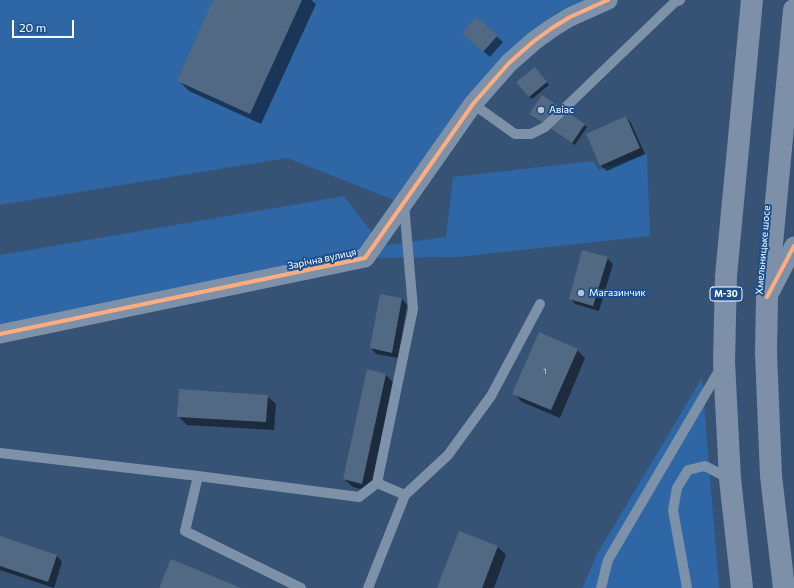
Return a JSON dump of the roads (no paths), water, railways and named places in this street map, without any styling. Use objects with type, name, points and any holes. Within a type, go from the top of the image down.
[{"type":"highway","name":"М-30","points":[[742,588],[730,479],[724,362],[726,276],[747,1]]},
{"type":"highway","name":"Хмельницьке шосе","points":[[784,588],[771,476],[766,353],[767,297],[794,10]]},
{"type":"street","name":"Зарічна вулиця","points":[[0,334],[365,258],[404,204],[472,104],[509,63],[534,41],[552,28],[570,17],[608,0]]},
{"type":"street","points":[[767,297],[794,249]]},
{"type":"lane","points":[[472,104],[515,134],[531,134],[545,127],[675,2],[680,0]]},
{"type":"lane","points":[[0,454],[360,496],[377,483],[412,308],[404,204]]},
{"type":"lane","points":[[368,588],[405,495],[448,455],[491,396],[540,304]]},
{"type":"lane","points":[[601,588],[608,560],[724,362]]},
{"type":"lane","points":[[687,588],[673,510],[677,488],[688,470],[705,466],[730,479]]},
{"type":"lane","points":[[198,476],[185,531],[301,588]]},
{"type":"lane","points":[[377,483],[405,495]]},
{"type":"place","name":"Авіас","points":[[541,110]]},
{"type":"place","name":"Магазинчик","points":[[581,293]]}]
